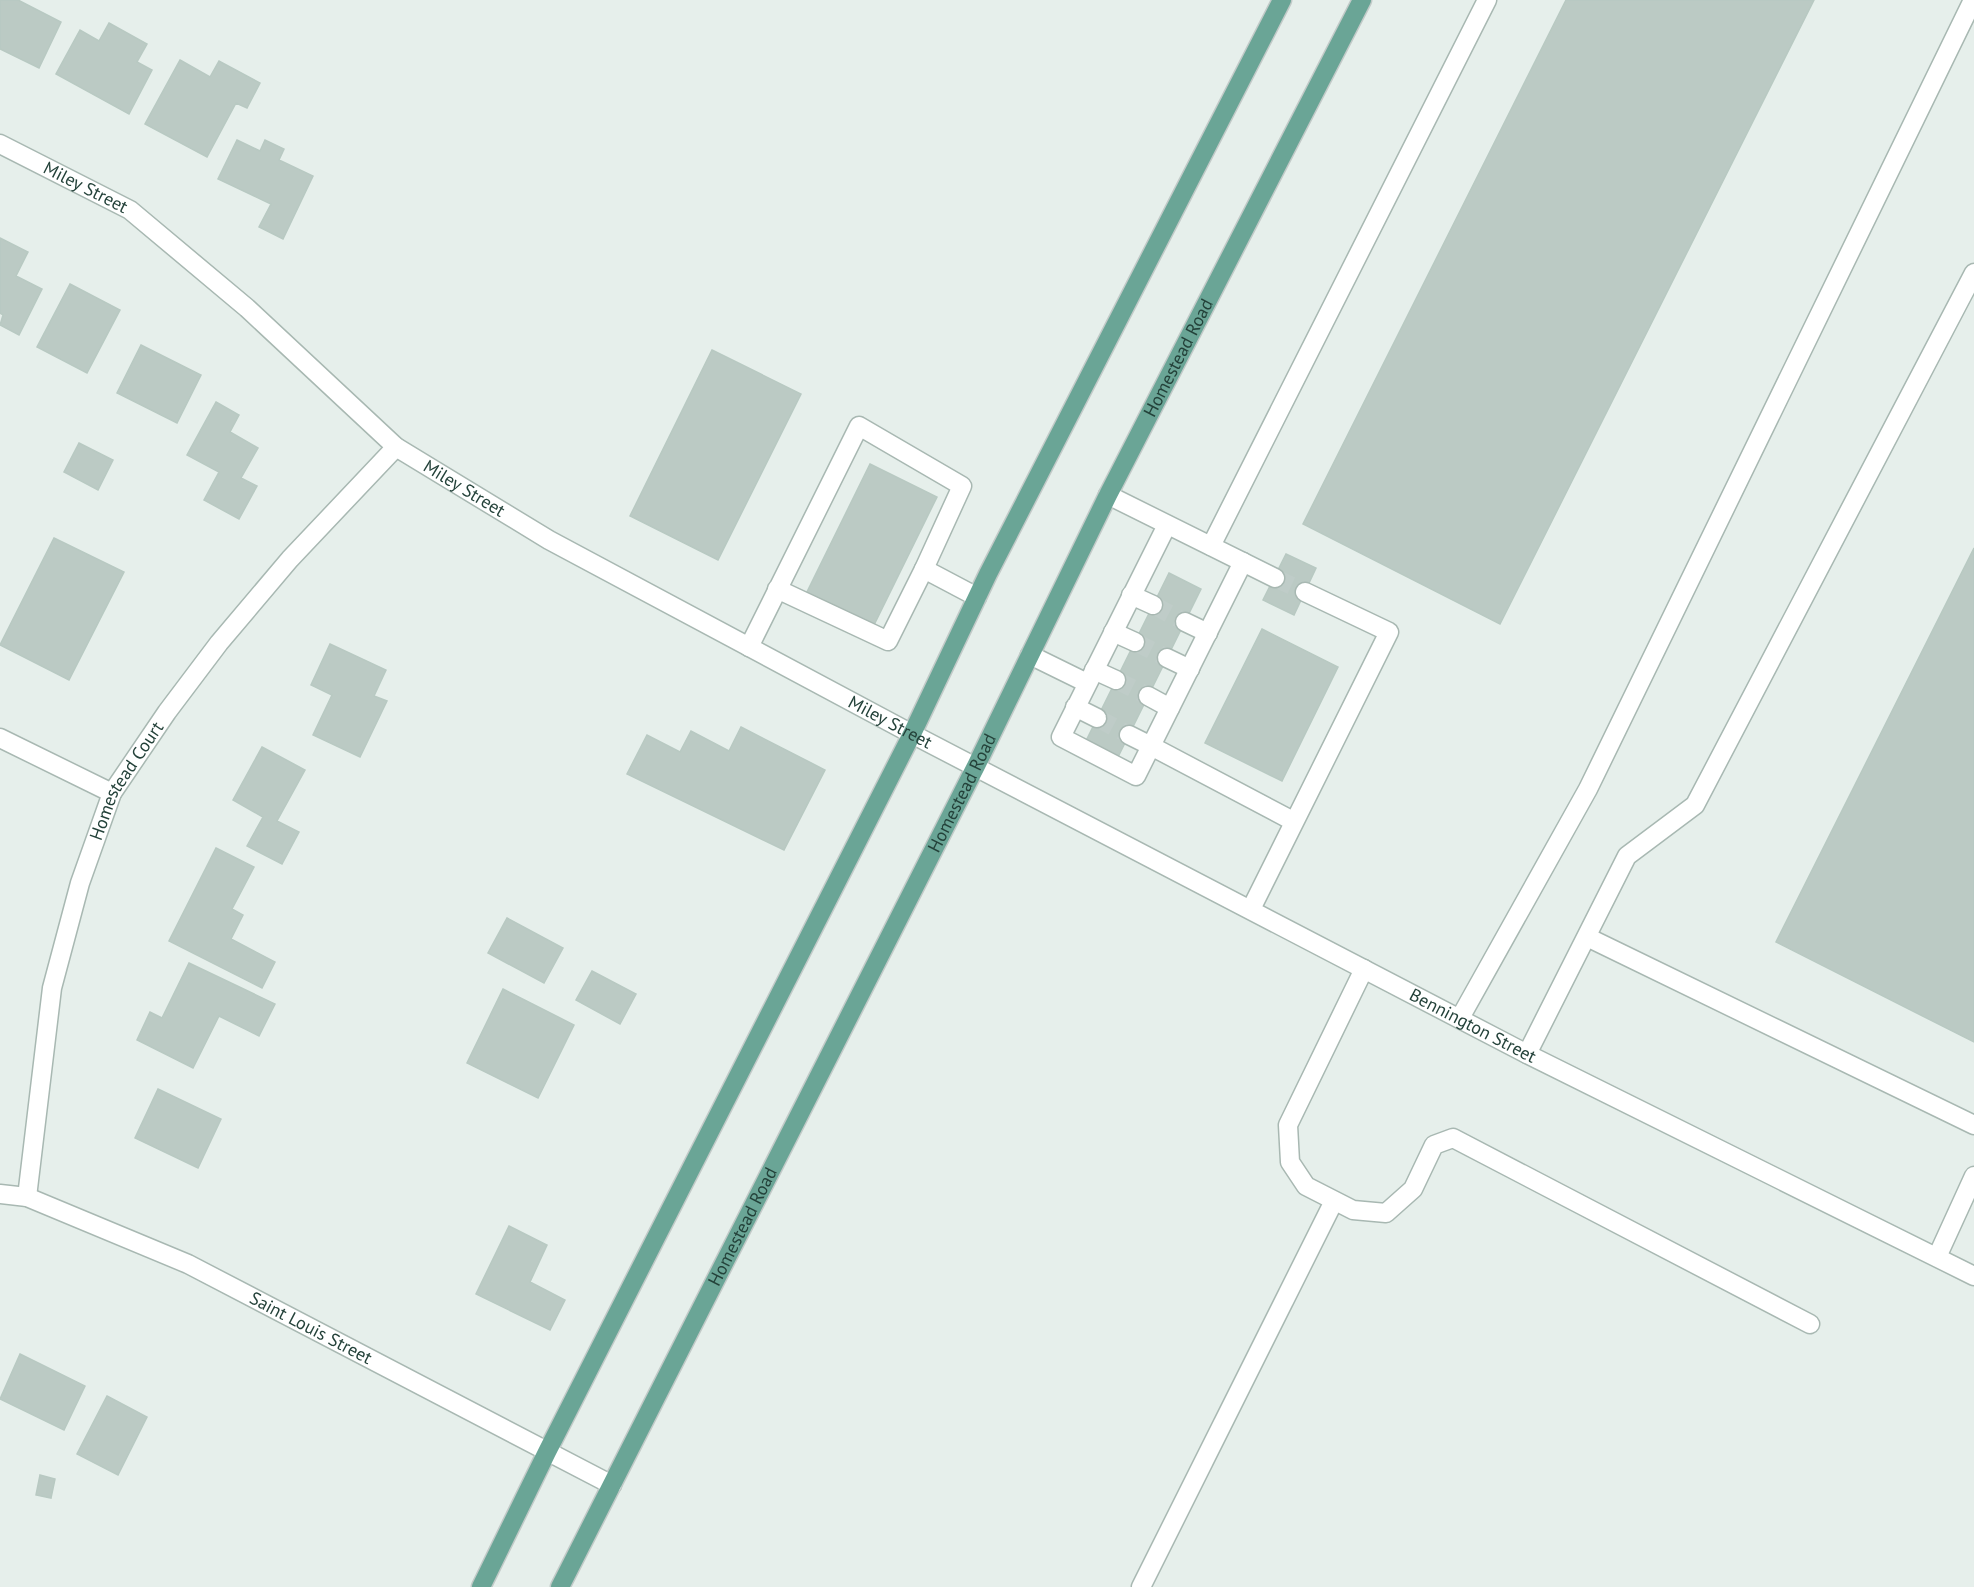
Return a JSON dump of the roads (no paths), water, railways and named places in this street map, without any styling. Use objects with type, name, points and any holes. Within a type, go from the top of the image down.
[{"type":"main road","points":[[481,1587],[547,1452],[912,734],[977,597],[1282,0]]},
{"type":"main road","name":"Homestead Road","points":[[560,1587],[976,766],[1108,495],[1362,0]]},
{"type":"street","points":[[1211,546],[1487,0]]},
{"type":"street","points":[[1460,1018],[1588,789],[1973,0]]},
{"type":"street","name":"Miley Street","points":[[0,144],[130,210],[247,308],[396,447],[549,540],[976,766]]},
{"type":"street","points":[[1527,1054],[1627,856],[1695,805],[1974,273]]},
{"type":"street","points":[[749,646],[777,589],[859,426],[962,486],[888,641],[777,589]]},
{"type":"street","name":"Homestead Court","points":[[27,1197],[52,988],[80,883],[112,794],[219,643],[290,559],[396,447]]},
{"type":"street","points":[[1108,495],[1275,578]]},
{"type":"street","points":[[1167,525],[1060,737],[1136,776],[1243,562]]},
{"type":"street","points":[[924,569],[977,597]]},
{"type":"street","points":[[1251,909],[1389,632],[1305,592]]},
{"type":"street","points":[[1131,595],[1153,605]]},
{"type":"street","points":[[1185,622],[1208,633]]},
{"type":"street","points":[[1113,632],[1135,642]]},
{"type":"street","points":[[1030,655],[1091,676],[1116,680]]},
{"type":"street","points":[[1167,658],[1190,669]]},
{"type":"street","points":[[1148,696],[1170,708]]},
{"type":"street","points":[[1075,707],[1097,718]]},
{"type":"street","points":[[1129,735],[1293,821]]},
{"type":"street","points":[[0,738],[112,794]]},
{"type":"street","name":"Bennington Street","points":[[976,766],[1527,1054],[1974,1276]]},
{"type":"street","points":[[1587,937],[1974,1125]]},
{"type":"street","points":[[1364,969],[1288,1125],[1290,1162],[1306,1186],[1353,1210],[1386,1213],[1413,1189],[1434,1145],[1452,1138],[1810,1324]]},
{"type":"street","points":[[1936,1257],[1974,1176]]},
{"type":"street","name":"Saint Louis Street","points":[[0,1194],[27,1197],[188,1264],[612,1485]]},
{"type":"street","points":[[1141,1587],[1334,1201]]},
{"type":"tunnel","points":[[1275,578],[1305,592]]},
{"type":"tunnel","points":[[1153,605],[1185,622]]},
{"type":"tunnel","points":[[1135,642],[1167,658]]},
{"type":"tunnel","points":[[1116,680],[1148,696]]},
{"type":"tunnel","points":[[1097,718],[1129,735]]}]
